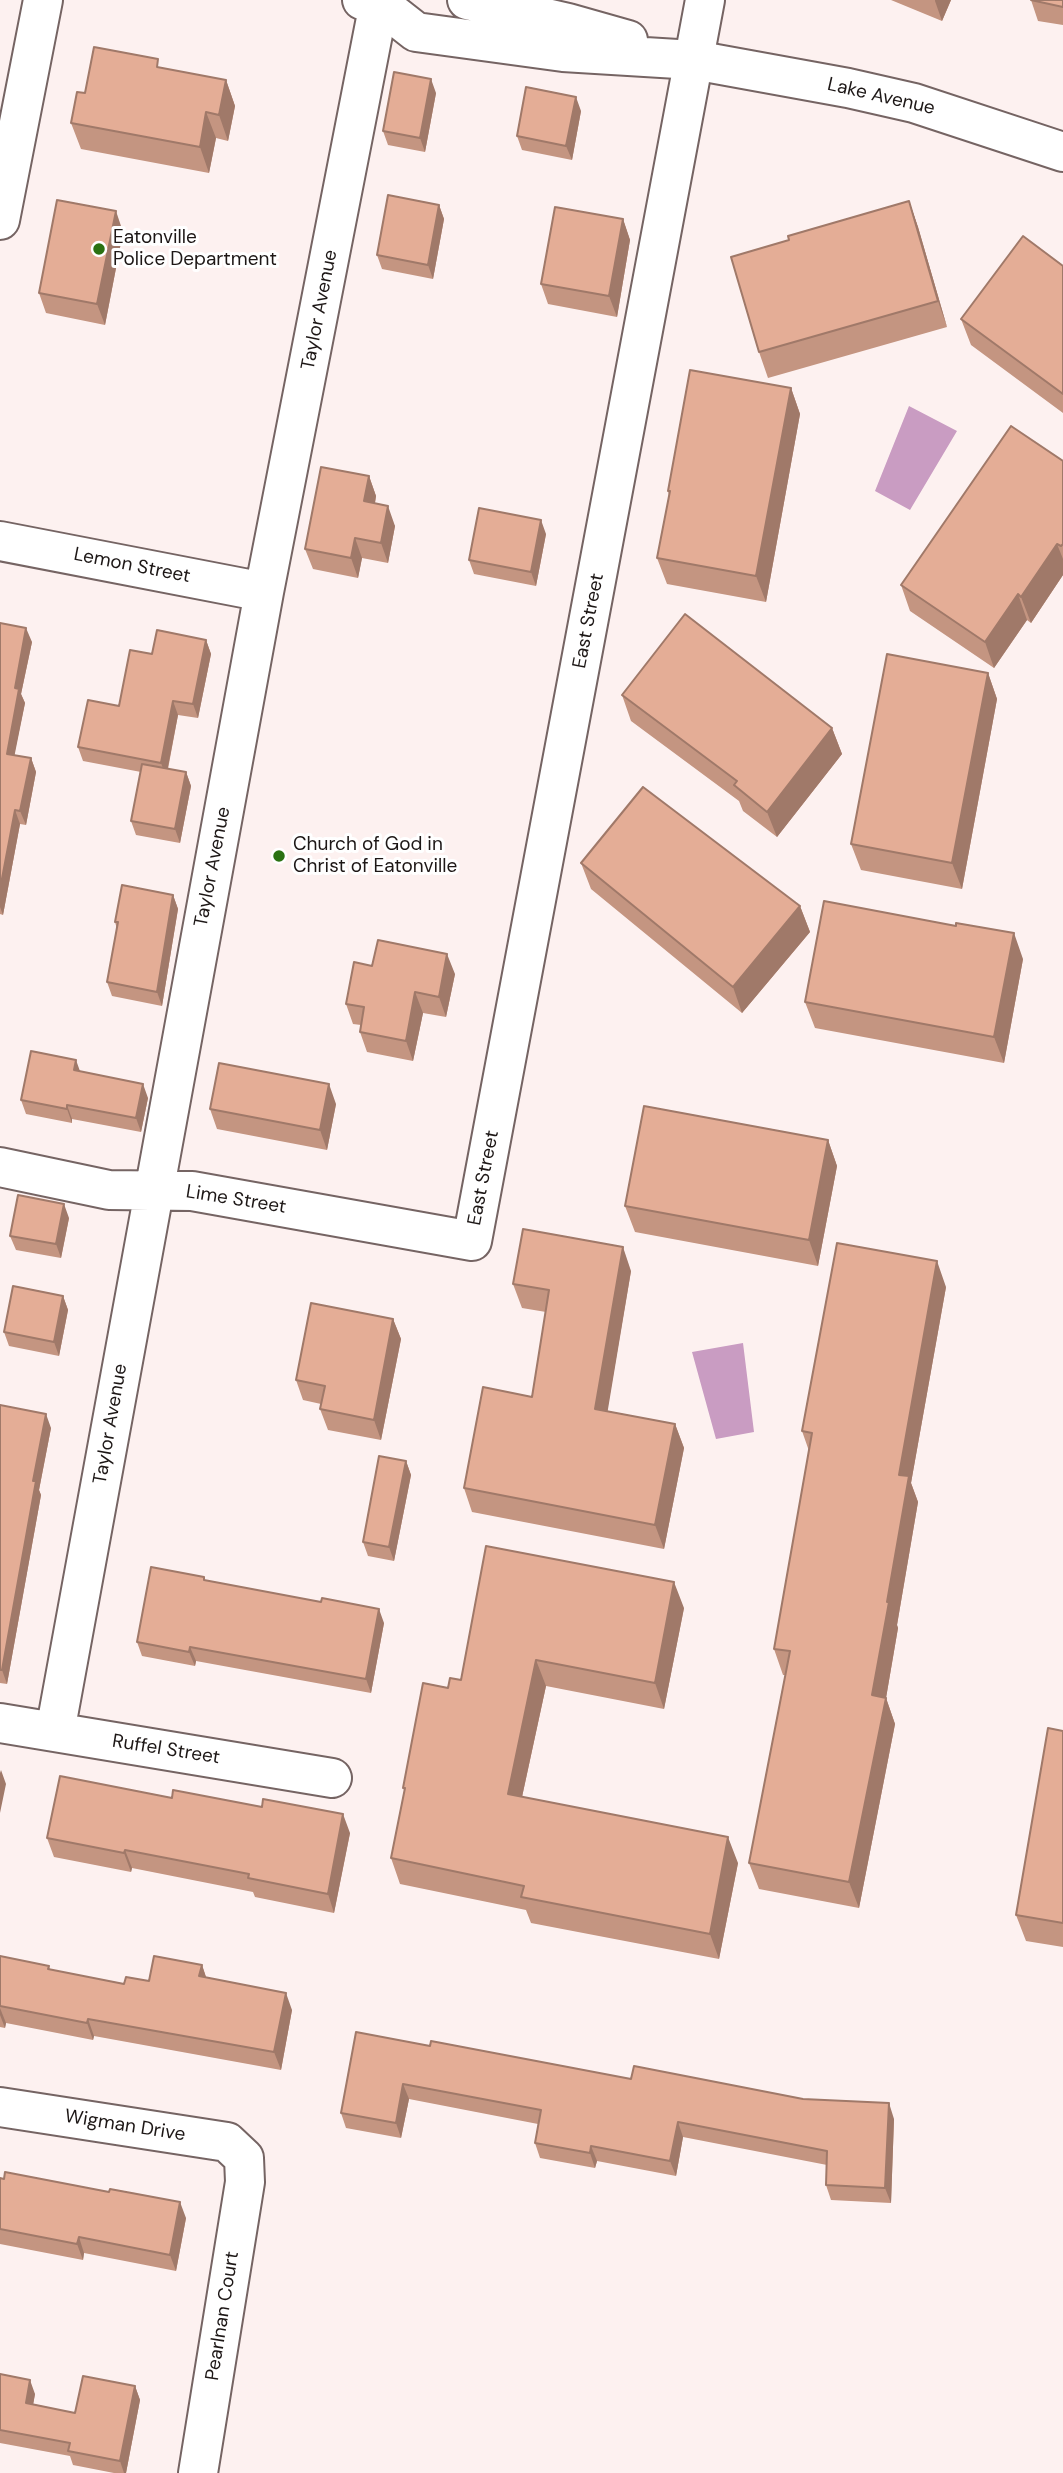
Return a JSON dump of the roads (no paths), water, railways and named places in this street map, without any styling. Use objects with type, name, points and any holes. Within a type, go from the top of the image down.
[{"type":"street","points":[[0,220],[43,0]]},
{"type":"street","points":[[467,0],[568,23],[694,60]]},
{"type":"street","name":"East Street","points":[[472,1241],[705,0]]},
{"type":"street","points":[[377,1],[416,32],[563,52],[694,60]]},
{"type":"street","name":"Taylor Avenue","points":[[55,1732],[264,592],[377,1]]},
{"type":"street","name":"Lake Avenue","points":[[694,60],[914,103],[1063,152]]},
{"type":"street","name":"Lemon Street","points":[[0,541],[264,592]]},
{"type":"street","name":"Lime Street","points":[[0,1167],[108,1190],[192,1191],[472,1241]]},
{"type":"street","name":"Ruffel Street","points":[[0,1723],[332,1778]]},
{"type":"street","name":"Wigman Drive","points":[[0,2107],[227,2142],[244,2158]]},
{"type":"street","name":"Pearlnan Court","points":[[198,2473],[245,2182],[244,2158]]},
{"type":"place","name":"Eatonville Police Department","points":[[99,249]]},
{"type":"place","name":"Church of God in Christ of Eatonville","points":[[279,856]]}]
